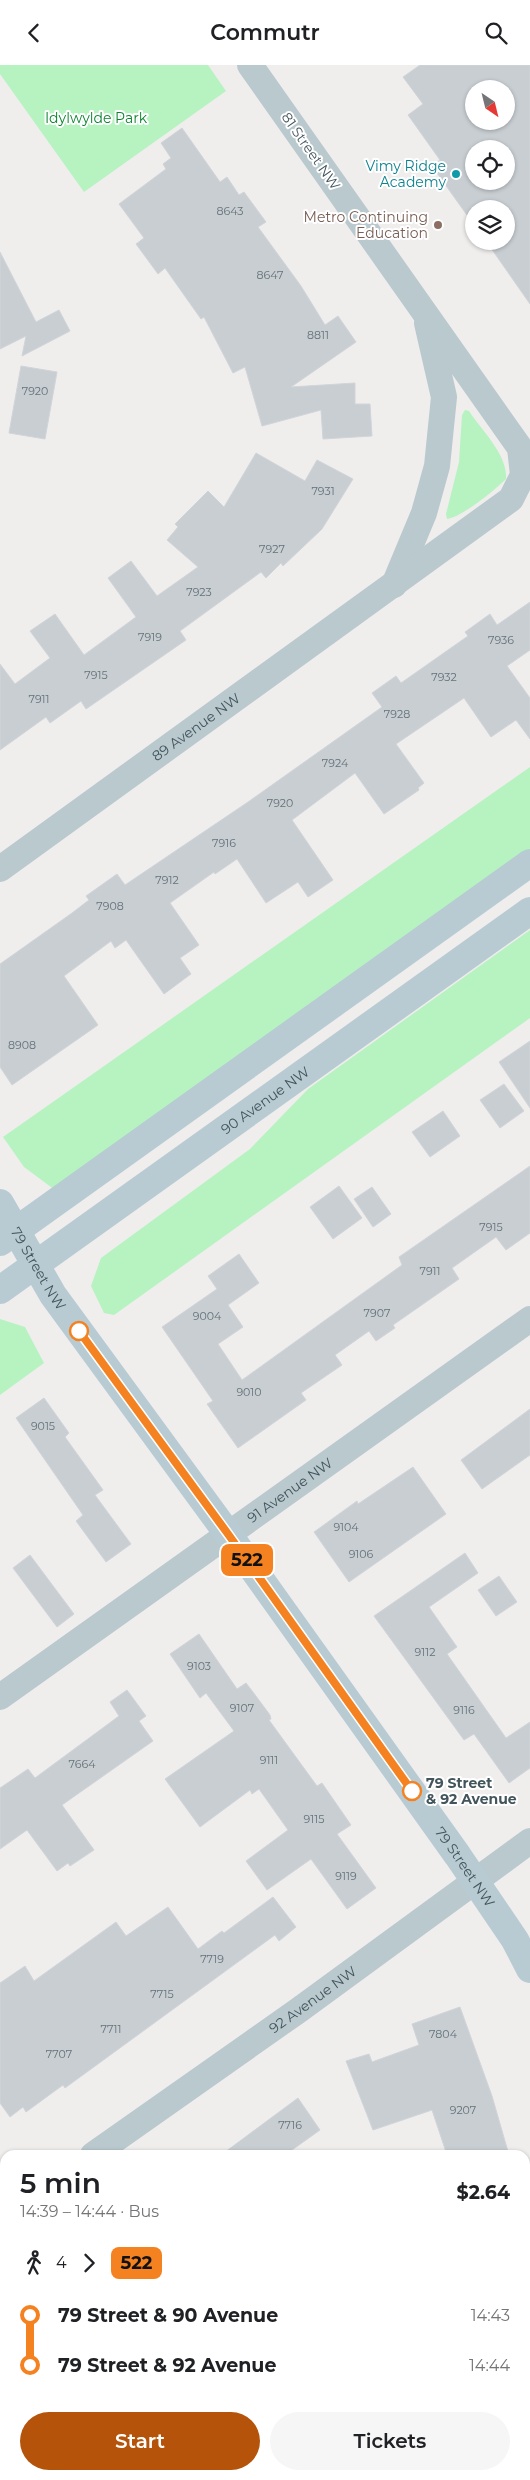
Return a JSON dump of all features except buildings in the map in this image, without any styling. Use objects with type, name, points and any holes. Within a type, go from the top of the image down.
[{"type":"main road","points":[[8,1236],[530,863]]},
{"type":"main road","name":"90 Avenue NW","points":[[0,1290],[530,911]]},
{"type":"main road","name":"79 Street NW","points":[[0,1203],[8,1236],[36,1265],[53,1295],[228,1534],[475,1881],[515,1940],[530,1969]]},
{"type":"street","name":"81 Street NW","points":[[250,65],[520,448],[523,475]]},
{"type":"street","name":"81 Street NW","points":[[394,585],[424,513],[438,466],[444,397],[424,311]]},
{"type":"street","name":"89 Avenue NW","points":[[0,869],[511,499],[523,475]]},
{"type":"street","name":"91 Avenue NW","points":[[0,1697],[530,1319]]},
{"type":"street","name":"92 Avenue NW","points":[[101,2150],[299,2010],[530,1841]]},
{"type":"green space","name":"Idylwylde Park","points":[[0,65],[208,65],[226,91],[84,192],[0,74]]},
{"type":"green space","points":[[465,410],[469,411],[499,452],[506,470],[506,479],[469,508],[447,519],[446,514],[459,462],[462,415]]},
{"type":"green space","points":[[530,767],[530,852],[55,1190],[24,1167],[3,1137]]},
{"type":"green space","points":[[530,930],[530,1018],[114,1315],[104,1313],[91,1286],[101,1258],[250,1149],[308,1089]]},
{"type":"green space","points":[[0,1319],[25,1327],[44,1363],[0,1395]]},
{"type":"bus line","name":"522","points":[[79,1331],[228,1534],[412,1791]]},
{"type":"place","name":"Vimy Ridge Academy","points":[[456,174]]},
{"type":"place","name":"Metro Continuing Education","points":[[438,225]]},
{"type":"place","name":"79 Street & 92 Avenue","points":[[412,1791]]}]
